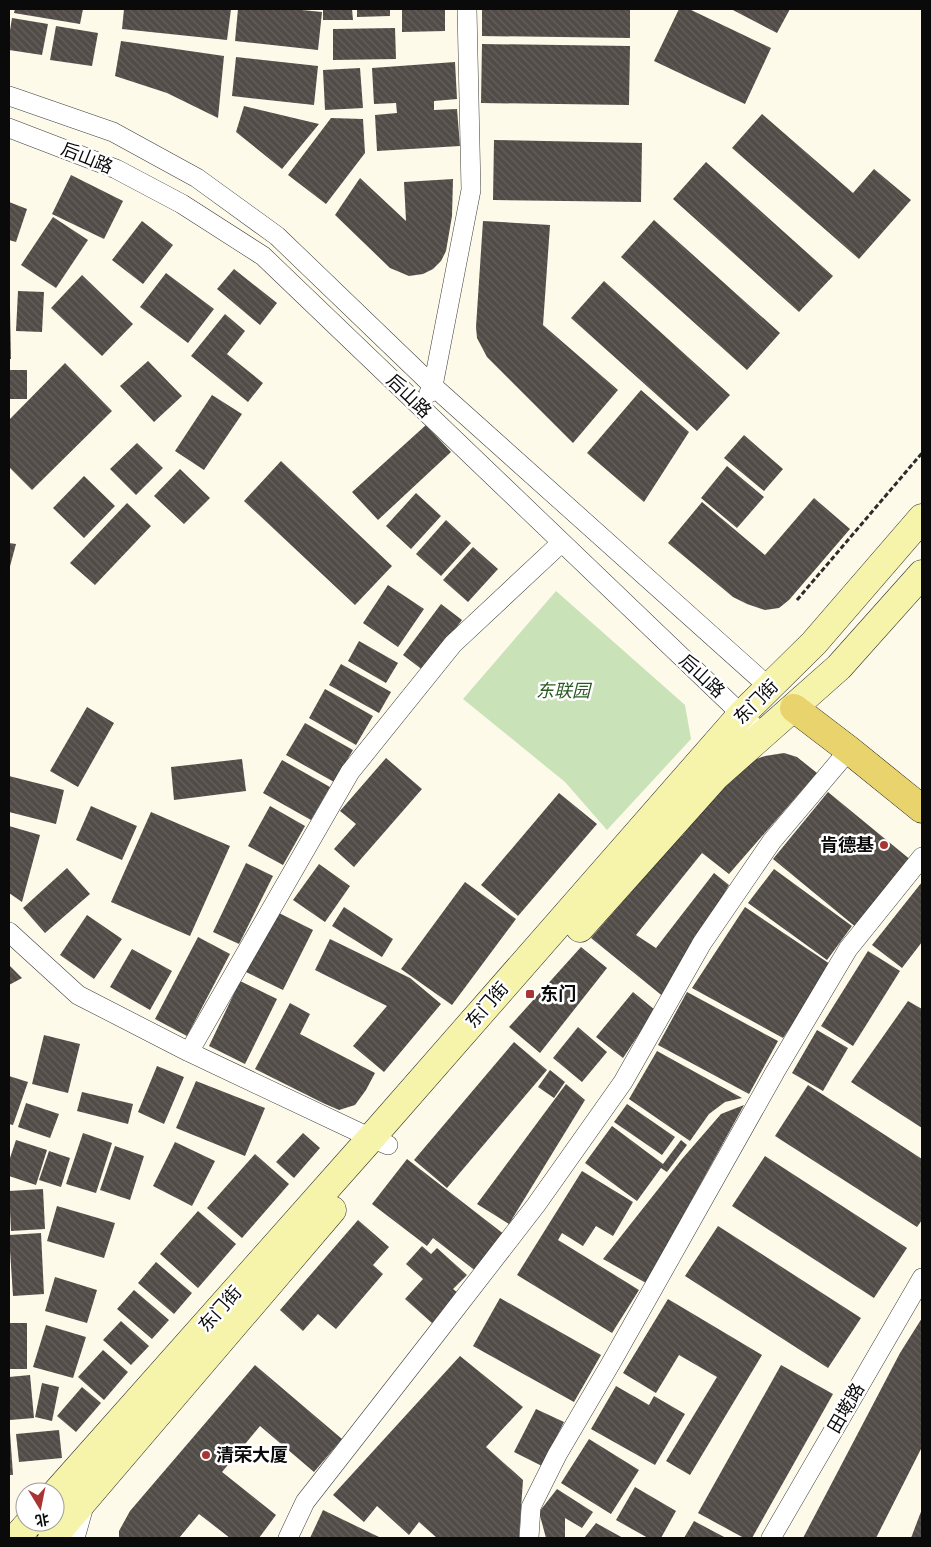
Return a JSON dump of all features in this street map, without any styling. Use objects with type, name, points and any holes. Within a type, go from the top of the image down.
[{"type":"main road","points":[[794,708],[922,809]]},
{"type":"street","points":[[420,407],[433,386],[471,190],[467,9]]},
{"type":"street","name":"后山路","points":[[9,96],[113,132],[197,178],[277,236],[433,386],[770,688]]},
{"type":"street","name":"后山路","points":[[9,128],[116,169],[182,204],[263,256],[762,734]]},
{"type":"street","name":"东门街","points":[[52,1538],[379,1142],[742,714],[814,642],[922,518]]},
{"type":"street","points":[[189,1052],[350,772],[453,644],[561,543]]},
{"type":"street","name":"东门街","points":[[65,1483],[379,1142],[506,1010],[716,776],[839,667],[922,574]]},
{"type":"street","points":[[770,688],[794,708]]},
{"type":"street","points":[[288,1538],[305,1502],[536,1205],[623,1082],[702,943],[772,841],[849,750]]},
{"type":"street","points":[[530,1538],[531,1507],[557,1455],[611,1364],[776,1072],[848,949],[922,857]]},
{"type":"street","points":[[9,932],[78,995],[189,1052],[379,1142]]},
{"type":"street","name":"田墘路","points":[[771,1538],[922,1278]]},
{"type":"street","points":[[75,1538],[86,1497]]},
{"type":"path","points":[[797,600],[922,453]]},
{"type":"green space","name":"东联园","points":[[556,591],[685,705],[691,739],[607,830],[565,782],[463,699]]},
{"type":"building","points":[[15,9],[83,9],[80,24],[14,13]]},
{"type":"building","points":[[124,9],[231,9],[227,40],[122,29]]},
{"type":"building","points":[[238,9],[292,9],[322,12],[318,50],[235,41]]},
{"type":"building","points":[[323,9],[352,9],[353,20],[323,20]]},
{"type":"building","points":[[357,9],[390,9],[390,16],[357,17]]},
{"type":"building","points":[[402,9],[445,9],[445,31],[402,32]]},
{"type":"building","points":[[482,9],[630,9],[630,38],[482,36]]},
{"type":"building","points":[[679,9],[689,9],[771,48],[745,104],[654,61]]},
{"type":"building","points":[[731,9],[790,9],[777,33]]},
{"type":"building","points":[[12,18],[48,24],[42,55],[9,50]]},
{"type":"building","points":[[56,26],[98,33],[92,66],[50,60]]},
{"type":"building","points":[[395,28],[396,59],[333,60],[333,29]]},
{"type":"building","points":[[121,41],[224,56],[218,118],[167,93],[115,76]]},
{"type":"building","points":[[482,44],[630,46],[629,105],[481,103]]},
{"type":"building","points":[[236,57],[318,66],[314,105],[232,96]]},
{"type":"building","points":[[455,62],[457,99],[434,101],[434,110],[457,109],[460,146],[377,151],[375,115],[397,113],[396,103],[374,104],[372,68]]},
{"type":"building","points":[[360,68],[363,108],[325,110],[323,70]]},
{"type":"building","points":[[244,106],[319,124],[282,169],[236,132]]},
{"type":"building","points":[[762,114],[853,193],[874,169],[911,200],[859,259],[732,148]]},
{"type":"building","points":[[331,118],[363,119],[365,153],[326,204],[288,175]]},
{"type":"building","points":[[494,140],[642,143],[641,202],[493,200]]},
{"type":"building","points":[[706,162],[833,276],[799,312],[673,199]]},
{"type":"building","points":[[71,175],[123,201],[104,239],[52,214]]},
{"type":"building","points":[[360,178],[406,221],[404,182],[453,179],[452,216],[446,251],[441,261],[433,269],[423,274],[409,276],[390,268],[335,215]]},
{"type":"building","points":[[9,202],[27,209],[16,242],[9,240]]},
{"type":"building","points":[[53,217],[88,240],[56,288],[21,265]]},
{"type":"building","points":[[654,220],[780,333],[747,370],[621,257]]},
{"type":"building","points":[[142,221],[173,245],[143,284],[112,260]]},
{"type":"building","points":[[483,221],[550,225],[543,325],[618,390],[573,443],[487,357],[477,338],[476,327]]},
{"type":"building","points":[[234,269],[277,303],[260,325],[217,289]]},
{"type":"building","points":[[166,273],[214,309],[188,343],[140,307]]},
{"type":"building","points":[[82,275],[133,324],[102,356],[51,308]]},
{"type":"building","points":[[604,281],[730,395],[697,431],[571,318]]},
{"type":"building","points":[[18,291],[44,292],[42,332],[16,331]]},
{"type":"building","points":[[10,308],[11,359],[9,359]]},
{"type":"building","points":[[225,314],[245,331],[227,354],[263,383],[248,402],[191,356]]},
{"type":"building","points":[[148,361],[182,396],[154,422],[120,386]]},
{"type":"building","points":[[65,363],[112,411],[32,490],[9,467],[9,420]]},
{"type":"building","points":[[9,370],[27,370],[27,399],[9,399]]},
{"type":"building","points":[[641,390],[689,432],[644,502],[587,453]]},
{"type":"building","points":[[212,395],[242,414],[204,470],[175,451]]},
{"type":"building","points":[[426,425],[451,452],[378,520],[352,492]]},
{"type":"building","points":[[744,435],[783,469],[764,491],[724,458]]},
{"type":"building","points":[[137,443],[163,468],[136,495],[110,469]]},
{"type":"building","points":[[281,461],[392,566],[355,605],[244,501]]},
{"type":"building","points":[[727,466],[764,497],[737,528],[701,498]]},
{"type":"building","points":[[180,469],[210,498],[184,524],[154,496]]},
{"type":"building","points":[[84,476],[115,506],[84,538],[53,508]]},
{"type":"building","points":[[416,493],[441,516],[411,549],[386,526]]},
{"type":"building","points":[[814,498],[850,529],[789,600],[779,608],[765,610],[733,597],[668,543],[702,502],[765,555]]},
{"type":"building","points":[[127,503],[151,526],[95,585],[70,563]]},
{"type":"building","points":[[446,520],[471,543],[441,576],[416,554]]},
{"type":"building","points":[[9,543],[16,544],[9,570]]},
{"type":"building","points":[[473,547],[498,569],[468,602],[443,580]]},
{"type":"building","points":[[388,585],[424,609],[398,647],[363,623]]},
{"type":"building","points":[[441,604],[462,620],[424,671],[403,655]]},
{"type":"building","points":[[359,641],[398,663],[386,683],[348,661]]},
{"type":"building","points":[[341,664],[391,692],[379,713],[329,685]]},
{"type":"building","points":[[325,689],[373,716],[356,745],[309,718]]},
{"type":"building","points":[[87,707],[114,723],[78,787],[50,771]]},
{"type":"building","points":[[305,723],[353,750],[334,782],[286,755]]},
{"type":"building","points":[[784,753],[797,757],[817,773],[729,874],[702,853],[636,935],[656,948],[714,873],[729,885],[665,998],[591,938],[682,836],[729,776],[748,762],[765,756]]},
{"type":"building","points":[[386,758],[422,789],[354,867],[334,849],[356,824],[340,811]]},
{"type":"building","points":[[242,759],[246,791],[174,800],[171,767]]},
{"type":"building","points":[[282,760],[330,787],[311,820],[263,793]]},
{"type":"building","points":[[9,776],[64,790],[56,824],[9,812]]},
{"type":"building","points":[[828,792],[912,861],[857,928],[773,859]]},
{"type":"building","points":[[559,793],[597,824],[518,916],[481,885]]},
{"type":"building","points":[[91,806],[137,826],[122,860],[76,840]]},
{"type":"building","points":[[270,806],[305,826],[283,865],[248,846]]},
{"type":"building","points":[[151,812],[230,846],[190,936],[111,902]]},
{"type":"building","points":[[9,826],[40,835],[22,902],[9,893]]},
{"type":"building","points":[[246,863],[273,876],[239,944],[213,932]]},
{"type":"building","points":[[319,864],[350,886],[325,922],[293,900]]},
{"type":"building","points":[[67,868],[90,894],[45,933],[23,908]]},
{"type":"building","points":[[774,869],[852,926],[827,960],[748,903]]},
{"type":"building","points":[[465,882],[516,919],[452,1005],[401,969]]},
{"type":"building","points":[[922,882],[922,942],[902,968],[872,945]]},
{"type":"building","points":[[344,907],[393,939],[382,957],[332,926]]},
{"type":"building","points":[[745,907],[833,966],[783,1038],[692,988]]},
{"type":"building","points":[[277,912],[313,930],[283,990],[246,972]]},
{"type":"building","points":[[87,915],[122,939],[94,979],[60,955]]},
{"type":"building","points":[[198,937],[230,954],[187,1036],[155,1019]]},
{"type":"building","points":[[330,939],[410,978],[441,1004],[384,1072],[353,1046],[387,1006],[315,970]]},
{"type":"building","points":[[581,947],[607,968],[540,1053],[509,1027]]},
{"type":"building","points":[[132,949],[172,971],[150,1010],[110,987]]},
{"type":"building","points":[[868,951],[900,971],[853,1046],[821,1026]]},
{"type":"building","points":[[9,965],[22,978],[9,985]]},
{"type":"building","points":[[240,981],[277,999],[245,1064],[209,1046]]},
{"type":"building","points":[[633,992],[655,1010],[623,1058],[596,1037]]},
{"type":"building","points":[[687,992],[778,1041],[749,1094],[658,1045]]},
{"type":"building","points":[[908,1001],[922,1009],[922,1128],[851,1082]]},
{"type":"building","points":[[290,1003],[310,1014],[300,1034],[375,1073],[355,1105],[339,1110],[255,1069]]},
{"type":"building","points":[[578,1027],[607,1052],[582,1082],[553,1058]]},
{"type":"building","points":[[817,1030],[848,1048],[823,1091],[792,1073]]},
{"type":"building","points":[[44,1035],[80,1044],[68,1093],[32,1084]]},
{"type":"building","points":[[514,1042],[547,1070],[447,1188],[414,1160]]},
{"type":"building","points":[[657,1051],[742,1098],[725,1102],[709,1114],[690,1141],[629,1099]]},
{"type":"building","points":[[157,1066],[184,1077],[164,1124],[138,1112]]},
{"type":"building","points":[[550,1070],[565,1082],[554,1098],[538,1087]]},
{"type":"building","points":[[9,1076],[28,1082],[13,1125],[9,1124]]},
{"type":"building","points":[[196,1081],[265,1108],[245,1156],[176,1128]]},
{"type":"building","points":[[566,1084],[585,1100],[509,1224],[477,1204]]},
{"type":"building","points":[[808,1085],[922,1159],[922,1220],[917,1227],[775,1136]]},
{"type":"building","points":[[82,1092],[133,1104],[128,1124],[77,1111]]},
{"type":"building","points":[[26,1103],[59,1114],[50,1138],[18,1127]]},
{"type":"building","points":[[627,1104],[675,1137],[662,1155],[614,1122]]},
{"type":"building","points":[[744,1105],[646,1283],[603,1259],[682,1159],[721,1114]]},
{"type":"building","points":[[612,1126],[663,1164],[681,1140],[687,1145],[667,1172],[661,1168],[637,1201],[585,1163]]},
{"type":"building","points":[[83,1133],[112,1143],[96,1193],[66,1184]]},
{"type":"building","points":[[303,1133],[320,1148],[294,1178],[276,1162]]},
{"type":"building","points":[[16,1140],[47,1150],[36,1185],[9,1176],[9,1161]]},
{"type":"building","points":[[175,1142],[215,1161],[192,1206],[153,1186]]},
{"type":"building","points":[[115,1146],[144,1156],[130,1200],[100,1190]]},
{"type":"building","points":[[49,1151],[70,1158],[61,1187],[39,1180]]},
{"type":"building","points":[[255,1154],[289,1184],[242,1238],[207,1208]]},
{"type":"building","points":[[765,1156],[907,1248],[874,1298],[732,1206]]},
{"type":"building","points":[[407,1159],[505,1235],[477,1272],[433,1238],[427,1246],[372,1204]]},
{"type":"building","points":[[582,1171],[633,1202],[613,1236],[596,1226],[583,1246],[562,1233],[558,1240],[639,1290],[612,1333],[517,1275]]},
{"type":"building","points":[[43,1189],[45,1229],[11,1231],[9,1191]]},
{"type":"building","points":[[57,1206],[115,1223],[104,1258],[47,1241]]},
{"type":"building","points":[[198,1211],[236,1244],[198,1288],[160,1254]]},
{"type":"building","points":[[358,1220],[389,1247],[373,1265],[383,1274],[336,1329],[318,1314],[303,1331],[280,1310]]},
{"type":"building","points":[[718,1226],[861,1318],[828,1368],[685,1276]]},
{"type":"building","points":[[41,1233],[44,1294],[13,1296],[9,1235]]},
{"type":"building","points":[[422,1246],[431,1254],[437,1248],[467,1275],[453,1289],[458,1293],[432,1323],[405,1299],[423,1279],[406,1264]]},
{"type":"building","points":[[156,1262],[192,1293],[174,1314],[138,1283]]},
{"type":"building","points":[[55,1277],[97,1290],[87,1323],[45,1311]]},
{"type":"building","points":[[134,1290],[169,1320],[152,1339],[117,1309]]},
{"type":"building","points":[[500,1298],[601,1355],[574,1402],[473,1346]]},
{"type":"building","points":[[668,1299],[762,1355],[690,1475],[666,1461],[717,1377],[679,1355],[656,1393],[623,1373]]},
{"type":"building","points":[[922,1318],[922,1447],[876,1538],[803,1538],[900,1353]]},
{"type":"building","points":[[121,1321],[149,1346],[131,1365],[103,1340]]},
{"type":"building","points":[[9,1323],[27,1323],[27,1369],[9,1369]]},
{"type":"building","points":[[46,1325],[86,1337],[73,1378],[33,1367]]},
{"type":"building","points":[[103,1350],[128,1372],[104,1400],[78,1377]]},
{"type":"building","points":[[460,1356],[523,1407],[486,1447],[523,1480],[519,1538],[437,1538],[419,1522],[409,1535],[377,1506],[364,1522],[333,1495]]},
{"type":"building","name":"清荣大厦","points":[[255,1365],[342,1439],[314,1472],[260,1426],[222,1472],[276,1515],[259,1538],[230,1538],[199,1514],[179,1538],[119,1538],[119,1531],[130,1511]]},
{"type":"building","points":[[781,1365],[833,1394],[752,1538],[744,1538],[698,1513]]},
{"type":"building","points":[[30,1375],[34,1418],[10,1420],[9,1377]]},
{"type":"building","points":[[42,1383],[59,1387],[52,1421],[35,1417]]},
{"type":"building","points":[[616,1386],[649,1405],[654,1396],[685,1414],[655,1465],[591,1429]]},
{"type":"building","points":[[82,1387],[101,1403],[76,1432],[57,1416]]},
{"type":"building","points":[[536,1409],[564,1422],[542,1466],[514,1452]]},
{"type":"building","points":[[59,1430],[62,1458],[19,1462],[16,1434]]},
{"type":"building","points":[[10,1432],[13,1475],[9,1475]]},
{"type":"building","points":[[589,1439],[639,1470],[611,1514],[561,1483]]},
{"type":"building","points":[[635,1487],[676,1511],[661,1538],[648,1538],[616,1520]]},
{"type":"building","points":[[557,1489],[593,1512],[582,1528],[565,1518],[565,1538],[546,1538],[539,1512]]},
{"type":"building","points":[[922,1509],[922,1538],[911,1538]]},
{"type":"building","points":[[323,1510],[379,1537],[310,1538]]},
{"type":"building","points":[[694,1521],[726,1538],[684,1538]]},
{"type":"building","points":[[596,1523],[623,1538],[584,1538]]},
{"type":"place","name":"肯德基","points":[[884,845]]},
{"type":"place","name":"东门","points":[[530,994]]},
{"type":"place","name":"清荣大厦","points":[[206,1455]]}]
